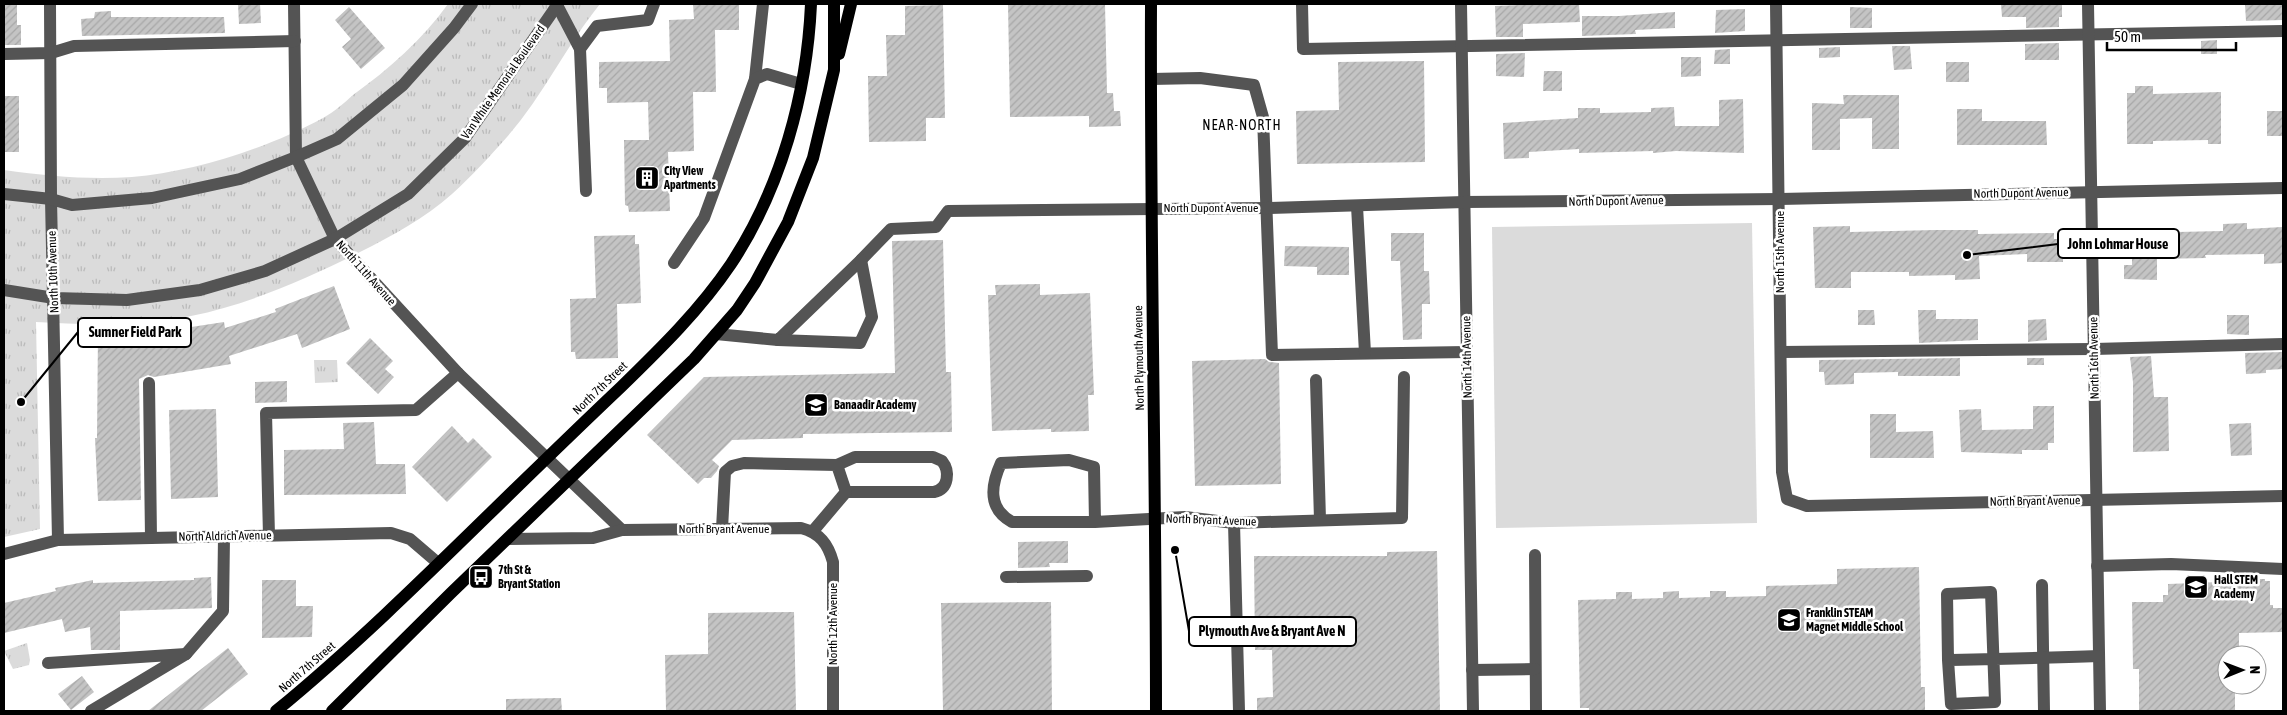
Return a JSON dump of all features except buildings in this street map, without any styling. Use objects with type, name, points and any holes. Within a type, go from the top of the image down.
[{"type":"main road","name":"North 7th Street","points":[[276,711],[351,648],[671,337],[693,313],[731,265],[748,237],[775,180],[793,120],[801,84],[811,4]]},
{"type":"main road","points":[[834,4],[834,70]]},
{"type":"main road","points":[[332,711],[694,359],[737,310],[755,283],[788,222],[813,158],[851,4]]},
{"type":"main road","name":"North Plymouth Avenue","points":[[1151,4],[1150,208],[1156,518],[1156,711]]},
{"type":"street","name":"North 10th Avenue","points":[[50,4],[51,199],[58,540]]},
{"type":"street","name":"North 11th Avenue","points":[[294,4],[296,157],[335,238],[458,373],[568,480]]},
{"type":"street","points":[[4,194],[51,199],[72,205],[152,198],[240,179],[296,157],[337,139],[403,85],[454,28],[472,4]]},
{"type":"street","points":[[580,49],[597,26],[648,20],[654,4]]},
{"type":"street","points":[[674,263],[704,218],[755,79],[763,4]]},
{"type":"street","points":[[1302,4],[1303,49],[2283,31]]},
{"type":"street","name":"North 14th Avenue","points":[[1461,4],[1473,711]]},
{"type":"street","name":"North 15th Avenue","points":[[1776,4],[1782,472],[1788,499]]},
{"type":"street","name":"North 16th Avenue","points":[[2088,4],[2100,711]]},
{"type":"street","points":[[558,5],[580,49],[586,191]]},
{"type":"street","name":"Van White Memorial Boulevard","points":[[4,290],[54,298],[127,300],[200,290],[265,271],[335,238],[408,194],[465,138],[558,5]]},
{"type":"street","points":[[4,54],[51,52],[74,46],[295,41]]},
{"type":"street","points":[[755,79],[767,74],[801,84]]},
{"type":"street","points":[[1150,79],[1200,78],[1254,85],[1263,117],[1272,355],[1467,352]]},
{"type":"street","name":"North Dupont Avenue","points":[[861,260],[891,229],[936,227],[948,211],[1267,208],[1464,202],[1780,199],[2283,188]]},
{"type":"street","points":[[1357,206],[1365,353]]},
{"type":"street","points":[[716,334],[778,340],[860,343],[872,317],[861,260]]},
{"type":"street","points":[[778,340],[861,260]]},
{"type":"street","points":[[1781,352],[2094,349],[2283,344]]},
{"type":"street","points":[[269,536],[266,413],[416,410],[458,373]]},
{"type":"street","name":"North Bryant Avenue","points":[[1095,522],[1094,467],[1069,460],[1001,462],[994,478],[994,503],[1000,515],[1012,522],[1095,522],[1185,517],[1234,523],[1402,518],[1404,377]]},
{"type":"street","points":[[1316,380],[1320,520]]},
{"type":"street","points":[[149,383],[152,538]]},
{"type":"street","points":[[722,529],[725,472],[732,466],[744,463],[837,465],[855,457],[933,456],[942,461],[947,474],[946,484],[942,489],[934,492],[846,492]]},
{"type":"street","points":[[837,465],[846,492]]},
{"type":"street","points":[[568,480],[622,530]]},
{"type":"street","points":[[818,535],[846,492]]},
{"type":"street","name":"North Bryant Avenue","points":[[1788,499],[1807,506],[2283,496]]},
{"type":"street","points":[[1234,523],[1239,711]]},
{"type":"street","name":"North Bryant Avenue","points":[[508,539],[593,538],[622,530],[801,528],[818,535]]},
{"type":"street","name":"North Aldrich Avenue","points":[[4,554],[58,540],[391,532],[410,538],[438,563]]},
{"type":"street","name":"North 12th Avenue","points":[[818,535],[829,549],[833,562],[833,711]]},
{"type":"street","points":[[91,711],[186,654],[223,611],[224,537]]},
{"type":"street","points":[[1535,555],[1536,711]]},
{"type":"street","points":[[2097,566],[2171,564],[2283,569]]},
{"type":"street","points":[[1006,577],[1087,576]]},
{"type":"street","points":[[2042,586],[2044,711]]},
{"type":"street","points":[[1992,592],[1995,702],[1951,704],[1948,660],[1947,594],[1992,592]]},
{"type":"street","points":[[48,663],[186,654]]},
{"type":"street","points":[[1948,660],[2099,656]]},
{"type":"street","points":[[1472,670],[1535,669]]},
{"type":"green space","points":[[448,4],[600,4],[532,105],[507,137],[452,194],[431,211],[396,233],[298,281],[256,298],[213,311],[153,322],[94,324],[36,322],[40,529],[4,537],[4,170],[68,177],[132,177],[180,170],[255,149],[302,129],[335,110],[404,53],[427,30]]},
{"type":"green space","points":[[1752,223],[1757,523],[1496,528],[1492,227]]},
{"type":"green space","points":[[314,360],[337,360],[338,382],[315,383]]},
{"type":"green space","points":[[27,643],[29,665],[13,669],[4,651]]},
{"type":"place","name":"City View Apartments","points":[[647,178]]},
{"type":"place","name":"John Lohmar House","points":[[1967,255]]},
{"type":"place","name":"Sumner Field Park","points":[[21,402]]},
{"type":"place","name":"Banaadir Academy","points":[[816,405]]},
{"type":"place","name":"Plymouth Ave & Bryant Ave N","points":[[1175,550]]},
{"type":"place","name":"7th St & Bryant Station","points":[[481,577]]},
{"type":"place","name":"Hall STEM Academy","points":[[2196,587]]},
{"type":"place","name":"Franklin STEAM Magnet Middle School","points":[[1789,620]]},
{"type":"district","name":"NEAR-NORTH","points":[[1242,125]]}]
